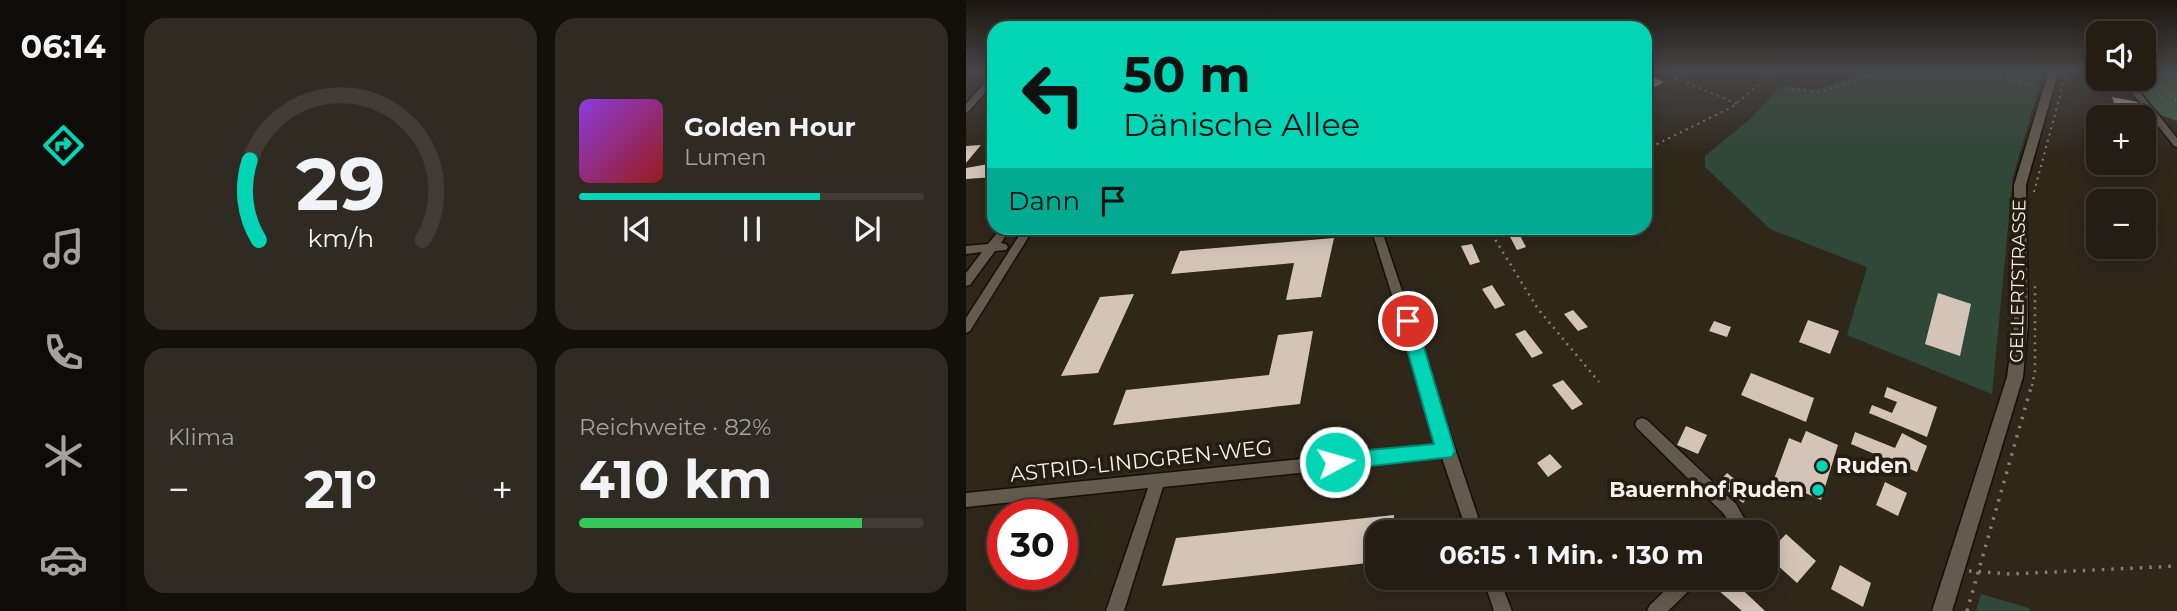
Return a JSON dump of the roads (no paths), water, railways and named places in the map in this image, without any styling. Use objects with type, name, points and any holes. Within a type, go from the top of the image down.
[{"type":"street","name":"GELLERTSTRASSE","points":[[1942,611],[2015,377],[2021,324],[2020,185],[2047,99]]},
{"type":"street","points":[[2141,99],[2177,144]]},
{"type":"street","points":[[966,282],[1000,235]]},
{"type":"street","points":[[966,328],[1025,235]]},
{"type":"street","points":[[1378,235],[1446,451],[1471,520]]},
{"type":"street","points":[[966,250],[1002,247]]},
{"type":"street","points":[[1642,424],[1730,509],[1737,520]]},
{"type":"street","name":"ASTRID-LINDGREN-WEG","points":[[966,500],[1446,451]]},
{"type":"street","points":[[1115,611],[1158,480]]},
{"type":"street","points":[[1495,590],[1503,611]]},
{"type":"street","points":[[1656,611],[1678,590]]},
{"type":"place","name":"Ruden","points":[[1822,466]]},
{"type":"place","name":"Bauernhof Ruden","points":[[1818,490]]}]
